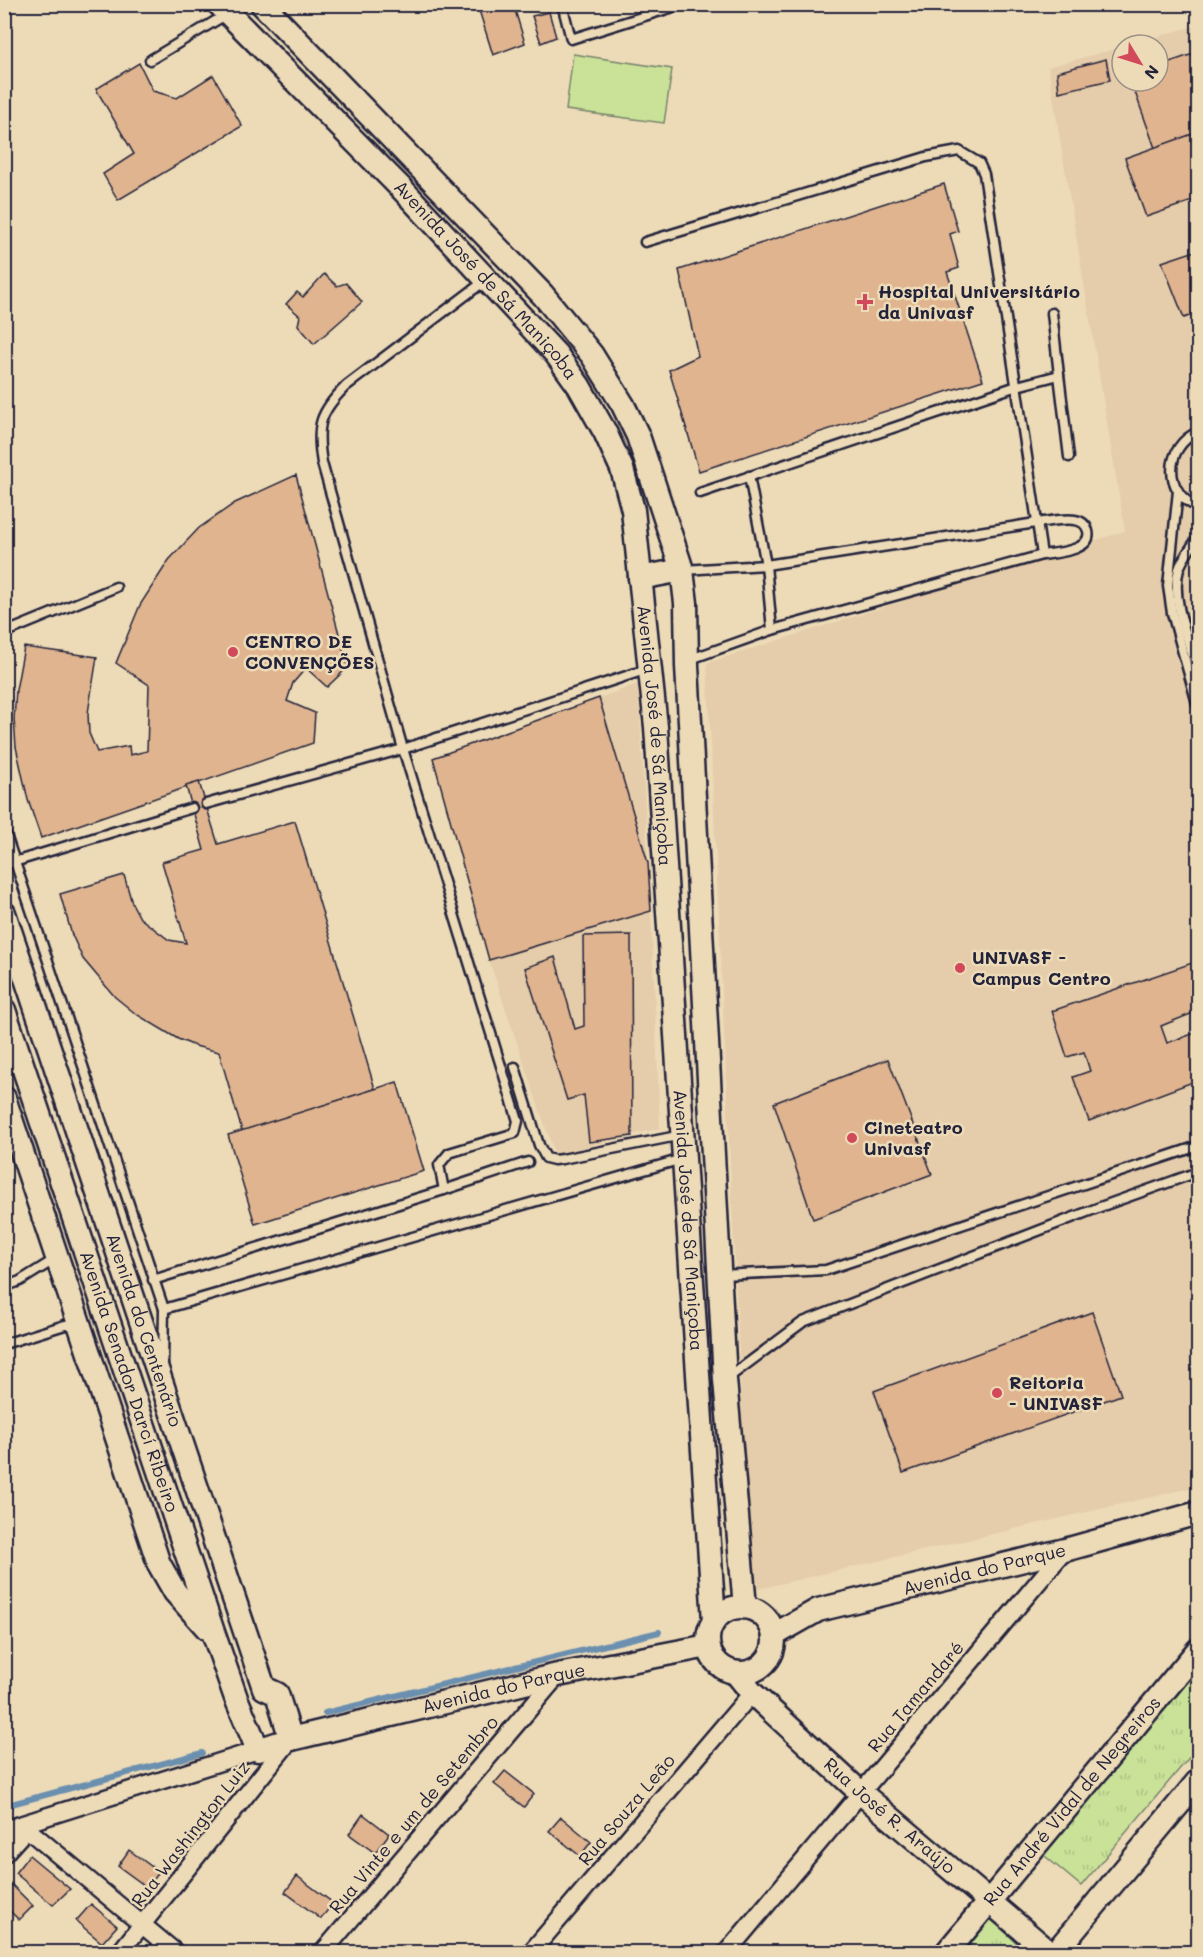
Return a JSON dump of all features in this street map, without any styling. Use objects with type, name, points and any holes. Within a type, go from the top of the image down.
[{"type":"main road","name":"Avenida José de Sá Maniçoba","points":[[262,4],[543,295],[592,355],[623,405],[638,436],[682,570],[686,603],[725,1380],[745,1607]]},
{"type":"main road","name":"Avenida José de Sá Maniçoba","points":[[223,9],[403,190],[556,354],[579,386],[605,432],[622,469],[633,510],[656,727],[714,1621]]},
{"type":"main road","points":[[640,578],[682,570]]},
{"type":"main road","points":[[649,669],[688,660]]},
{"type":"main road","name":"Avenida do Centenário","points":[[4,913],[162,1378],[271,1691],[291,1739]]},
{"type":"main road","name":"Avenida Senador Darcí Ribeiro","points":[[6,1022],[214,1635],[236,1698],[258,1750]]},
{"type":"main road","points":[[4,1098],[159,1564],[174,1592],[214,1635]]},
{"type":"main road","name":"Avenida do Parque","points":[[774,1635],[818,1610],[1065,1550],[1198,1513]]},
{"type":"main road","points":[[745,1607],[764,1616],[770,1625],[774,1635],[772,1652],[762,1666],[746,1673],[736,1673],[718,1664],[711,1656],[708,1647],[710,1628],[714,1621],[728,1610],[745,1607]]},
{"type":"main road","name":"Avenida do Parque","points":[[258,1750],[337,1727],[558,1675],[708,1647]]},
{"type":"main road","name":"Rua André Vidal de Negreiros","points":[[947,1953],[1198,1650]]},
{"type":"main road","name":"Rua José R. Araújo","points":[[736,1673],[752,1693],[861,1793],[1049,1953]]},
{"type":"main road","points":[[236,1698],[271,1691],[303,1721],[318,1727],[337,1727]]},
{"type":"main road","points":[[1056,1953],[1198,1781]]},
{"type":"street","name":"Rua Tamandaré","points":[[728,1953],[1065,1550]]},
{"type":"street","name":"Rua Vinte e um de Setembro","points":[[323,1953],[558,1675]]},
{"type":"street","name":"Rua Souza Leão","points":[[531,1953],[752,1693]]},
{"type":"street","name":"Rua Washington Luiz","points":[[120,1953],[291,1739]]},
{"type":"street","points":[[4,1830],[29,1826],[258,1750]]},
{"type":"street","points":[[29,1826],[175,1953]]},
{"type":"street","points":[[4,1854],[29,1826]]},
{"type":"lane","points":[[562,4],[571,39],[683,4]]},
{"type":"lane","points":[[150,60],[223,9]]},
{"type":"lane","points":[[645,242],[926,157],[959,152],[978,163],[984,174],[1042,555]]},
{"type":"lane","points":[[444,1190],[439,1165],[442,1159],[449,1154],[515,1132],[518,1121],[403,749],[322,463],[318,439],[321,419],[330,401],[346,386],[488,279]]},
{"type":"lane","points":[[1052,313],[1069,457]]},
{"type":"lane","points":[[700,493],[1017,386],[1059,375]]},
{"type":"lane","points":[[1198,432],[1178,447],[1172,461],[1172,477],[1178,491],[1188,502],[1198,507]]},
{"type":"lane","points":[[749,476],[766,565],[772,630]]},
{"type":"lane","points":[[1178,491],[1168,586],[1172,613],[1198,707]]},
{"type":"lane","points":[[682,570],[766,565],[1072,519],[1084,523],[1088,528],[1089,537],[1081,546],[1073,550],[1042,555],[772,630],[688,660]]},
{"type":"lane","points":[[1198,537],[1179,568],[1177,586],[1179,609],[1198,673]]},
{"type":"lane","points":[[4,633],[116,587]]},
{"type":"lane","points":[[206,804],[403,749],[649,669]]},
{"type":"lane","points":[[4,865],[192,808]]},
{"type":"lane","points":[[4,829],[164,1309],[162,1378]]},
{"type":"lane","points":[[515,1067],[539,1145],[546,1158],[562,1159],[683,1135]]},
{"type":"lane","points":[[719,1276],[826,1270],[1198,1146]]},
{"type":"lane","points":[[164,1309],[684,1158]]},
{"type":"lane","points":[[153,1280],[528,1162]]},
{"type":"lane","points":[[725,1380],[803,1322],[1100,1207],[1198,1172]]},
{"type":"lane","points":[[4,1287],[20,1281],[57,1258]]},
{"type":"lane","points":[[4,1344],[64,1325],[76,1325],[81,1328]]},
{"type":"shaded area","name":"UNIVASF - Campus Centro","points":[[1198,25],[1198,1486],[750,1591],[707,663],[1125,531],[1048,67],[1110,50],[1110,93],[1170,93],[1170,33]]},
{"type":"shaded area","points":[[638,684],[660,1128],[555,1155],[489,960],[433,758]]},
{"type":"green space","points":[[573,54],[672,69],[664,123],[566,110]]},
{"type":"green space","points":[[1198,1653],[1198,1747],[1081,1886],[1034,1847]]},
{"type":"green space","points":[[982,1910],[1023,1949],[1020,1952],[946,1952]]},
{"type":"building","points":[[486,4],[523,4],[514,7],[525,43],[493,55],[478,7]]},
{"type":"building","points":[[549,12],[556,37],[541,43],[532,16]]},
{"type":"building","points":[[1196,53],[1198,132],[1155,148],[1135,93],[1170,93],[1170,62]]},
{"type":"building","points":[[1106,59],[1110,80],[1059,92],[1057,72]]},
{"type":"building","points":[[139,63],[153,91],[177,98],[213,75],[242,126],[118,200],[103,174],[134,154],[96,89]]},
{"type":"building","points":[[1198,132],[1198,199],[1146,217],[1125,158]]},
{"type":"building","points":[[944,184],[958,231],[950,234],[959,268],[947,272],[983,380],[699,471],[669,370],[698,356],[679,270]]},
{"type":"building","points":[[1198,250],[1198,313],[1184,318],[1162,262]]},
{"type":"building","points":[[324,274],[337,286],[346,283],[362,302],[314,344],[298,325],[300,316],[286,304],[297,292],[303,297]]},
{"type":"building","name":"CENTRO DE CONVENÇÕES","points":[[296,475],[348,667],[327,687],[306,668],[293,683],[287,701],[315,713],[313,743],[41,838],[28,800],[16,747],[14,719],[16,690],[24,647],[97,657],[88,713],[89,733],[97,752],[129,746],[130,755],[147,751],[149,685],[116,663],[140,605],[169,560],[199,528],[235,503]]},
{"type":"building","points":[[599,698],[648,863],[651,911],[489,960],[433,758]]},
{"type":"building","points":[[199,782],[218,844],[295,821],[375,1089],[242,1131],[219,1052],[178,1039],[136,1014],[115,997],[83,959],[72,935],[60,894],[124,875],[132,903],[140,918],[169,940],[186,943],[162,862],[204,850],[186,786]]},
{"type":"building","points":[[631,935],[632,1136],[589,1142],[584,1095],[567,1100],[525,968],[555,957],[575,1029],[584,1026],[583,936]]},
{"type":"building","points":[[1198,961],[1198,1011],[1161,1026],[1167,1043],[1198,1032],[1198,1080],[1089,1121],[1073,1077],[1090,1071],[1084,1052],[1067,1057],[1052,1011]]},
{"type":"building","name":"Cineteatro Univasf","points":[[888,1059],[932,1174],[813,1219],[774,1103]]},
{"type":"building","points":[[397,1082],[424,1171],[255,1224],[228,1135]]},
{"type":"building","name":"Reitoria - UNIVASF","points":[[1092,1312],[1121,1395],[903,1473],[874,1391]]},
{"type":"building","points":[[505,1771],[534,1794],[524,1807],[494,1784]]},
{"type":"building","points":[[363,1814],[389,1834],[375,1853],[349,1834]]},
{"type":"building","points":[[561,1817],[591,1842],[580,1856],[549,1831]]},
{"type":"building","points":[[129,1850],[159,1872],[148,1888],[118,1866]]},
{"type":"building","points":[[29,1855],[70,1889],[53,1905],[15,1873]]},
{"type":"building","points":[[297,1876],[333,1903],[321,1919],[285,1892]]},
{"type":"building","points":[[9,1882],[33,1906],[19,1920],[4,1905],[4,1886]]},
{"type":"building","points":[[91,1904],[117,1926],[102,1943],[76,1921]]},
{"type":"waterway","points":[[325,1713],[659,1632]]},
{"type":"waterway","points":[[4,1806],[202,1753]]},
{"type":"place","name":"Hospital Universitário da Univasf","points":[[865,302]]},
{"type":"place","name":"CENTRO DE CONVENÇÕES","points":[[233,652]]},
{"type":"place","name":"UNIVASF - Campus Centro","points":[[960,968]]},
{"type":"place","name":"Cineteatro Univasf","points":[[852,1138]]},
{"type":"place","name":"Reitoria - UNIVASF","points":[[997,1393]]}]
